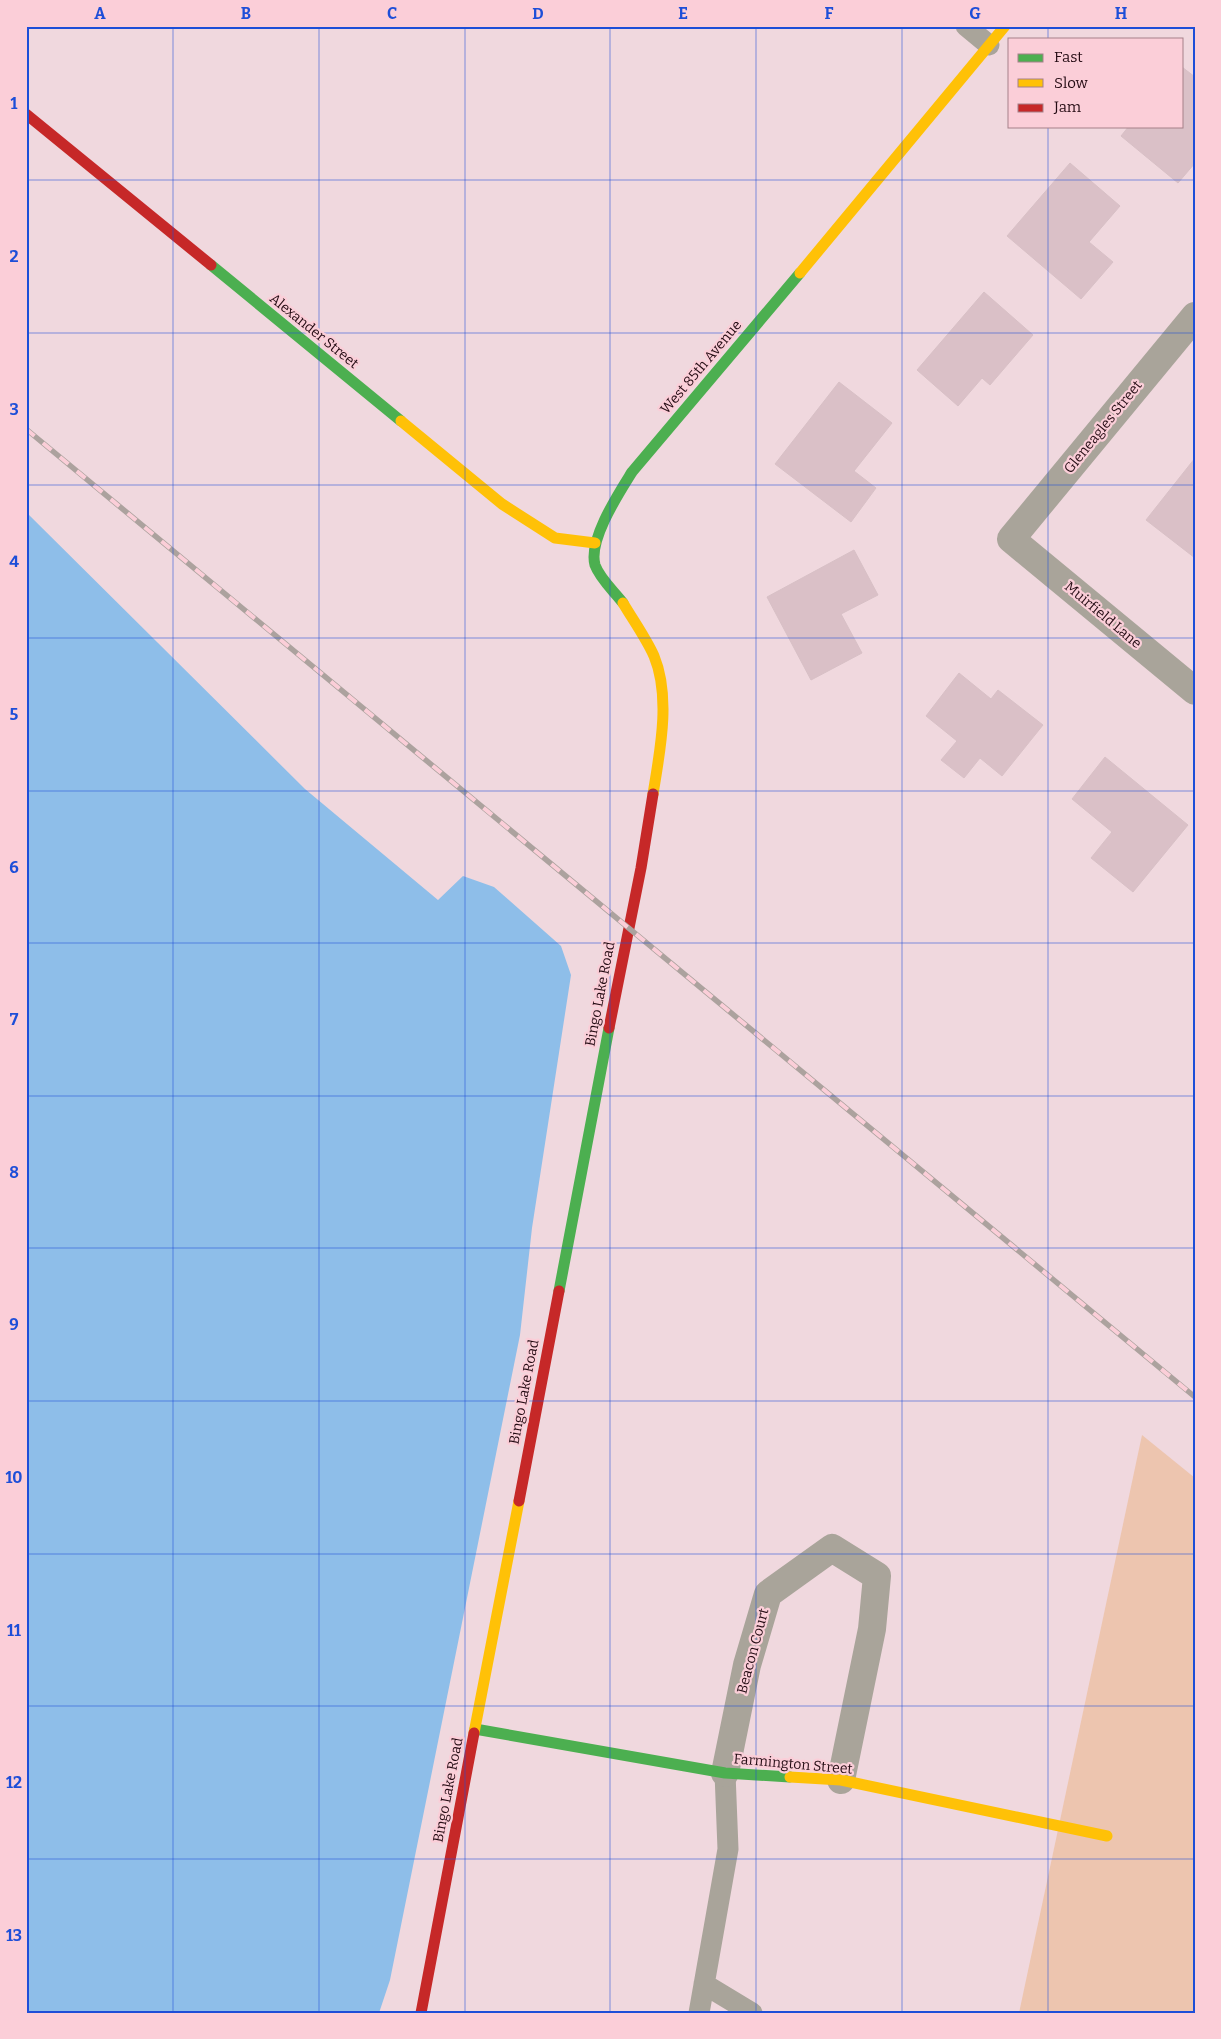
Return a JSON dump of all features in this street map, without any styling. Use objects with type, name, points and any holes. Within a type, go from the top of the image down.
[{"type":"street","name":"West 85th Avenue","points":[[657,776],[663,732],[661,687],[654,657],[623,603],[603,578],[595,564],[595,542],[618,494],[632,472],[738,348],[1005,26]]},
{"type":"street","name":"Alexander Street","points":[[26,114],[502,504],[554,538],[595,542]]},
{"type":"street","name":"Gleneagles Street","points":[[1011,539],[1195,316]]},
{"type":"street","name":"Muirfield Lane","points":[[1011,539],[1195,691]]},
{"type":"street","name":"Bingo Lake Road","points":[[421,2013],[616,988],[641,868],[657,776]]},
{"type":"street","name":"Beacon Court","points":[[725,1773],[747,1665],[768,1594],[832,1548],[877,1576],[872,1629],[841,1780]]},
{"type":"street","name":"Farmington Street","points":[[474,1729],[725,1773],[841,1780],[1107,1836]]},
{"type":"lane","points":[[966,26],[989,45]]},
{"type":"lane","name":"Beacon Court","points":[[699,2013],[728,1849],[725,1773]]},
{"type":"lane","points":[[704,1984],[752,2013]]},
{"type":"shaded area","points":[[1142,1435],[1195,1478],[1195,2013],[1019,2013]]},
{"type":"water","points":[[26,512],[305,789],[438,900],[463,876],[494,887],[561,946],[571,975],[532,1228],[520,1335],[390,1980],[379,2013],[26,2013]]},
{"type":"building","points":[[1184,69],[1195,77],[1195,163],[1178,183],[1121,136],[1127,128],[1184,128]]},
{"type":"building","points":[[1070,163],[1120,206],[1089,242],[1113,262],[1081,299],[1007,236]]},
{"type":"building","points":[[984,292],[1033,335],[990,385],[982,378],[958,406],[917,370]]},
{"type":"building","points":[[839,382],[892,423],[854,471],[876,488],[851,522],[775,464]]},
{"type":"building","points":[[1195,458],[1195,558],[1146,520]]},
{"type":"building","points":[[854,550],[878,595],[841,614],[862,653],[811,680],[767,597]]},
{"type":"building","points":[[959,673],[991,699],[998,690],[1043,725],[1002,776],[980,758],[964,778],[941,760],[957,741],[926,716]]},
{"type":"building","points":[[1105,757],[1188,825],[1133,892],[1091,858],[1112,832],[1072,799]]},
{"type":"railway","points":[[26,429],[1195,1397]]},
{"type":"traffic: fast","points":[[211,265],[401,421]]},
{"type":"traffic: fast","points":[[623,603],[604,580],[595,565],[596,543],[606,517],[632,472],[800,273]]},
{"type":"traffic: fast","points":[[559,1291],[609,1028]]},
{"type":"traffic: fast","points":[[475,1729],[725,1773],[790,1777]]},
{"type":"traffic: slow","points":[[800,273],[1005,26]]},
{"type":"traffic: slow","points":[[401,421],[502,504],[555,538],[595,543]]},
{"type":"traffic: slow","points":[[623,603],[654,656],[662,689],[661,742],[653,794]]},
{"type":"traffic: slow","points":[[474,1733],[519,1501]]},
{"type":"traffic: slow","points":[[790,1777],[841,1780],[1107,1836]]},
{"type":"traffic: jam","points":[[26,114],[211,265]]},
{"type":"traffic: jam","points":[[609,1028],[641,868],[653,794]]},
{"type":"traffic: jam","points":[[519,1501],[559,1291]]},
{"type":"traffic: jam","points":[[421,2013],[474,1733]]}]
